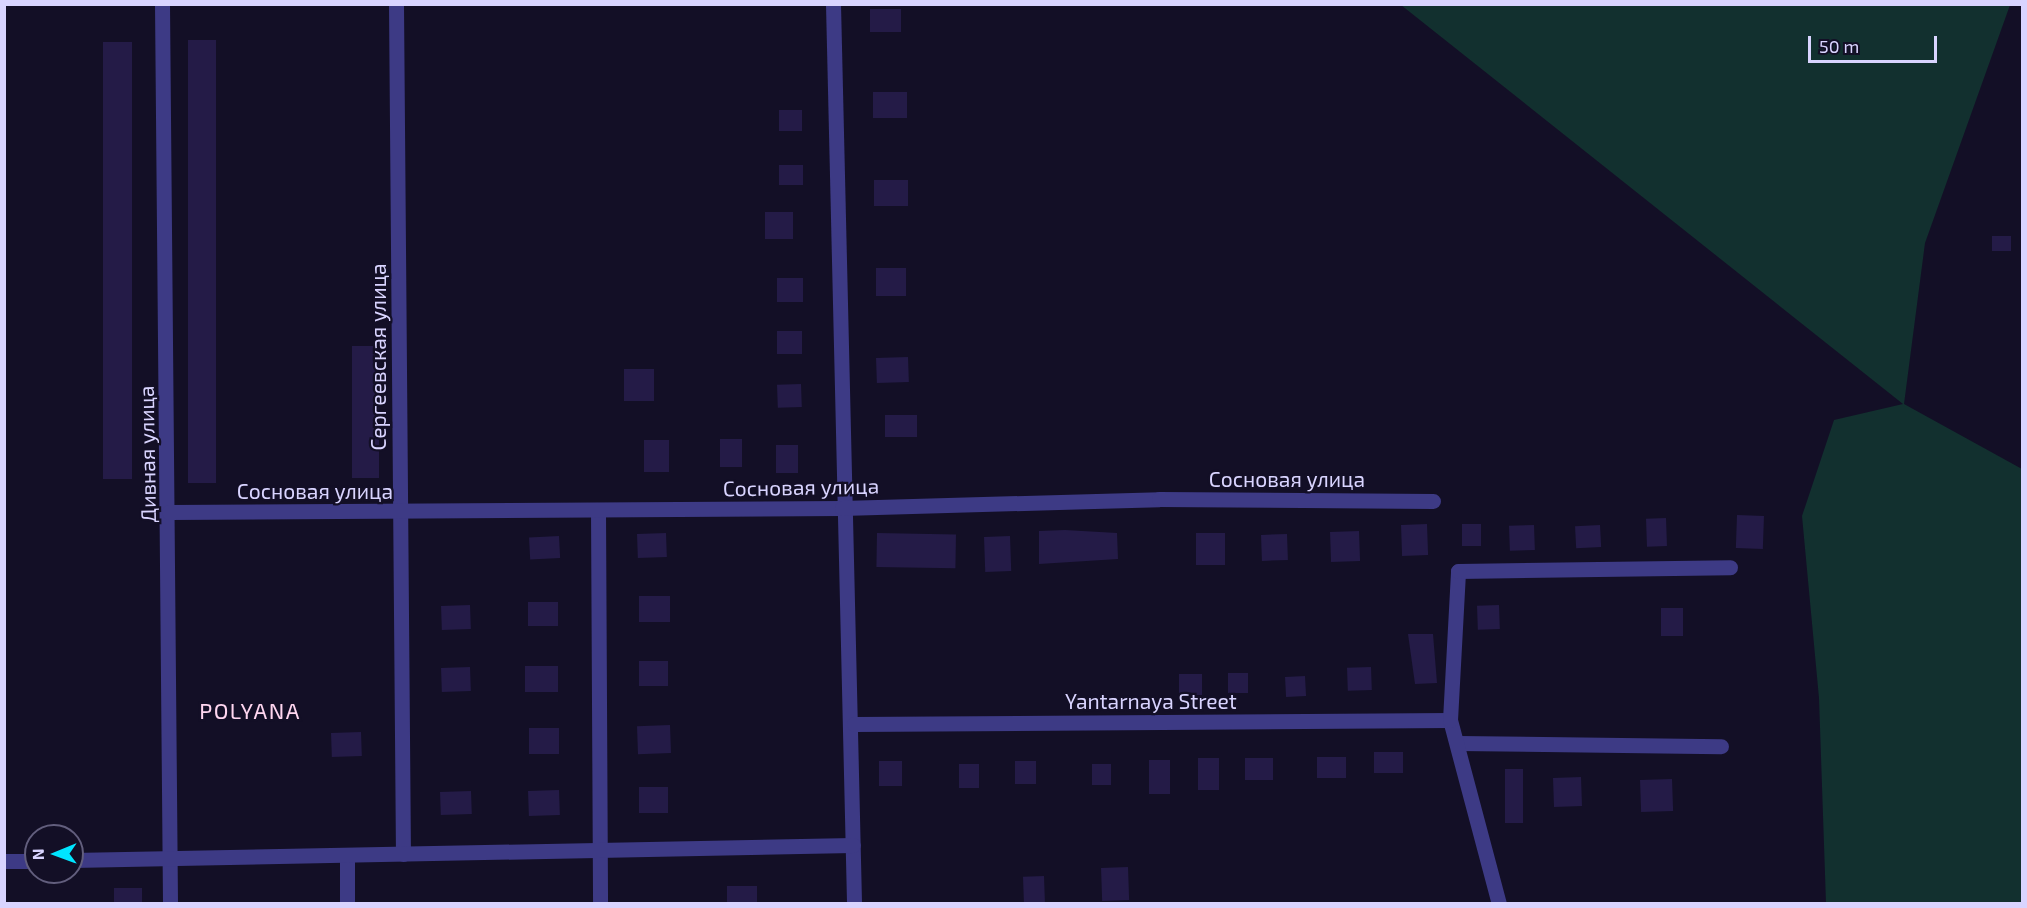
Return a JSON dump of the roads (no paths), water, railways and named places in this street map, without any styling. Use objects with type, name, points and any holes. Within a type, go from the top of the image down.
[{"type":"street","name":"Дивная улица","points":[[162,4],[169,512],[170,903]]},
{"type":"street","name":"Сергеевская улица","points":[[396,4],[403,854]]},
{"type":"street","points":[[833,4],[842,508],[854,724],[854,903]]},
{"type":"street","name":"Сосновая улица","points":[[169,512],[842,508],[1159,499],[1433,501]]},
{"type":"street","points":[[598,510],[600,903]]},
{"type":"street","points":[[1499,903],[1450,720],[1458,571],[1731,567]]},
{"type":"street","name":"Yantarnaya Street","points":[[854,724],[1450,720]]},
{"type":"street","points":[[1458,743],[1721,746]]},
{"type":"street","points":[[84,860],[854,845]]},
{"type":"street","points":[[346,855],[347,903]]},
{"type":"street","points":[[4,861],[24,861]]},
{"type":"district","name":"POLYANA","points":[[250,711]]}]
